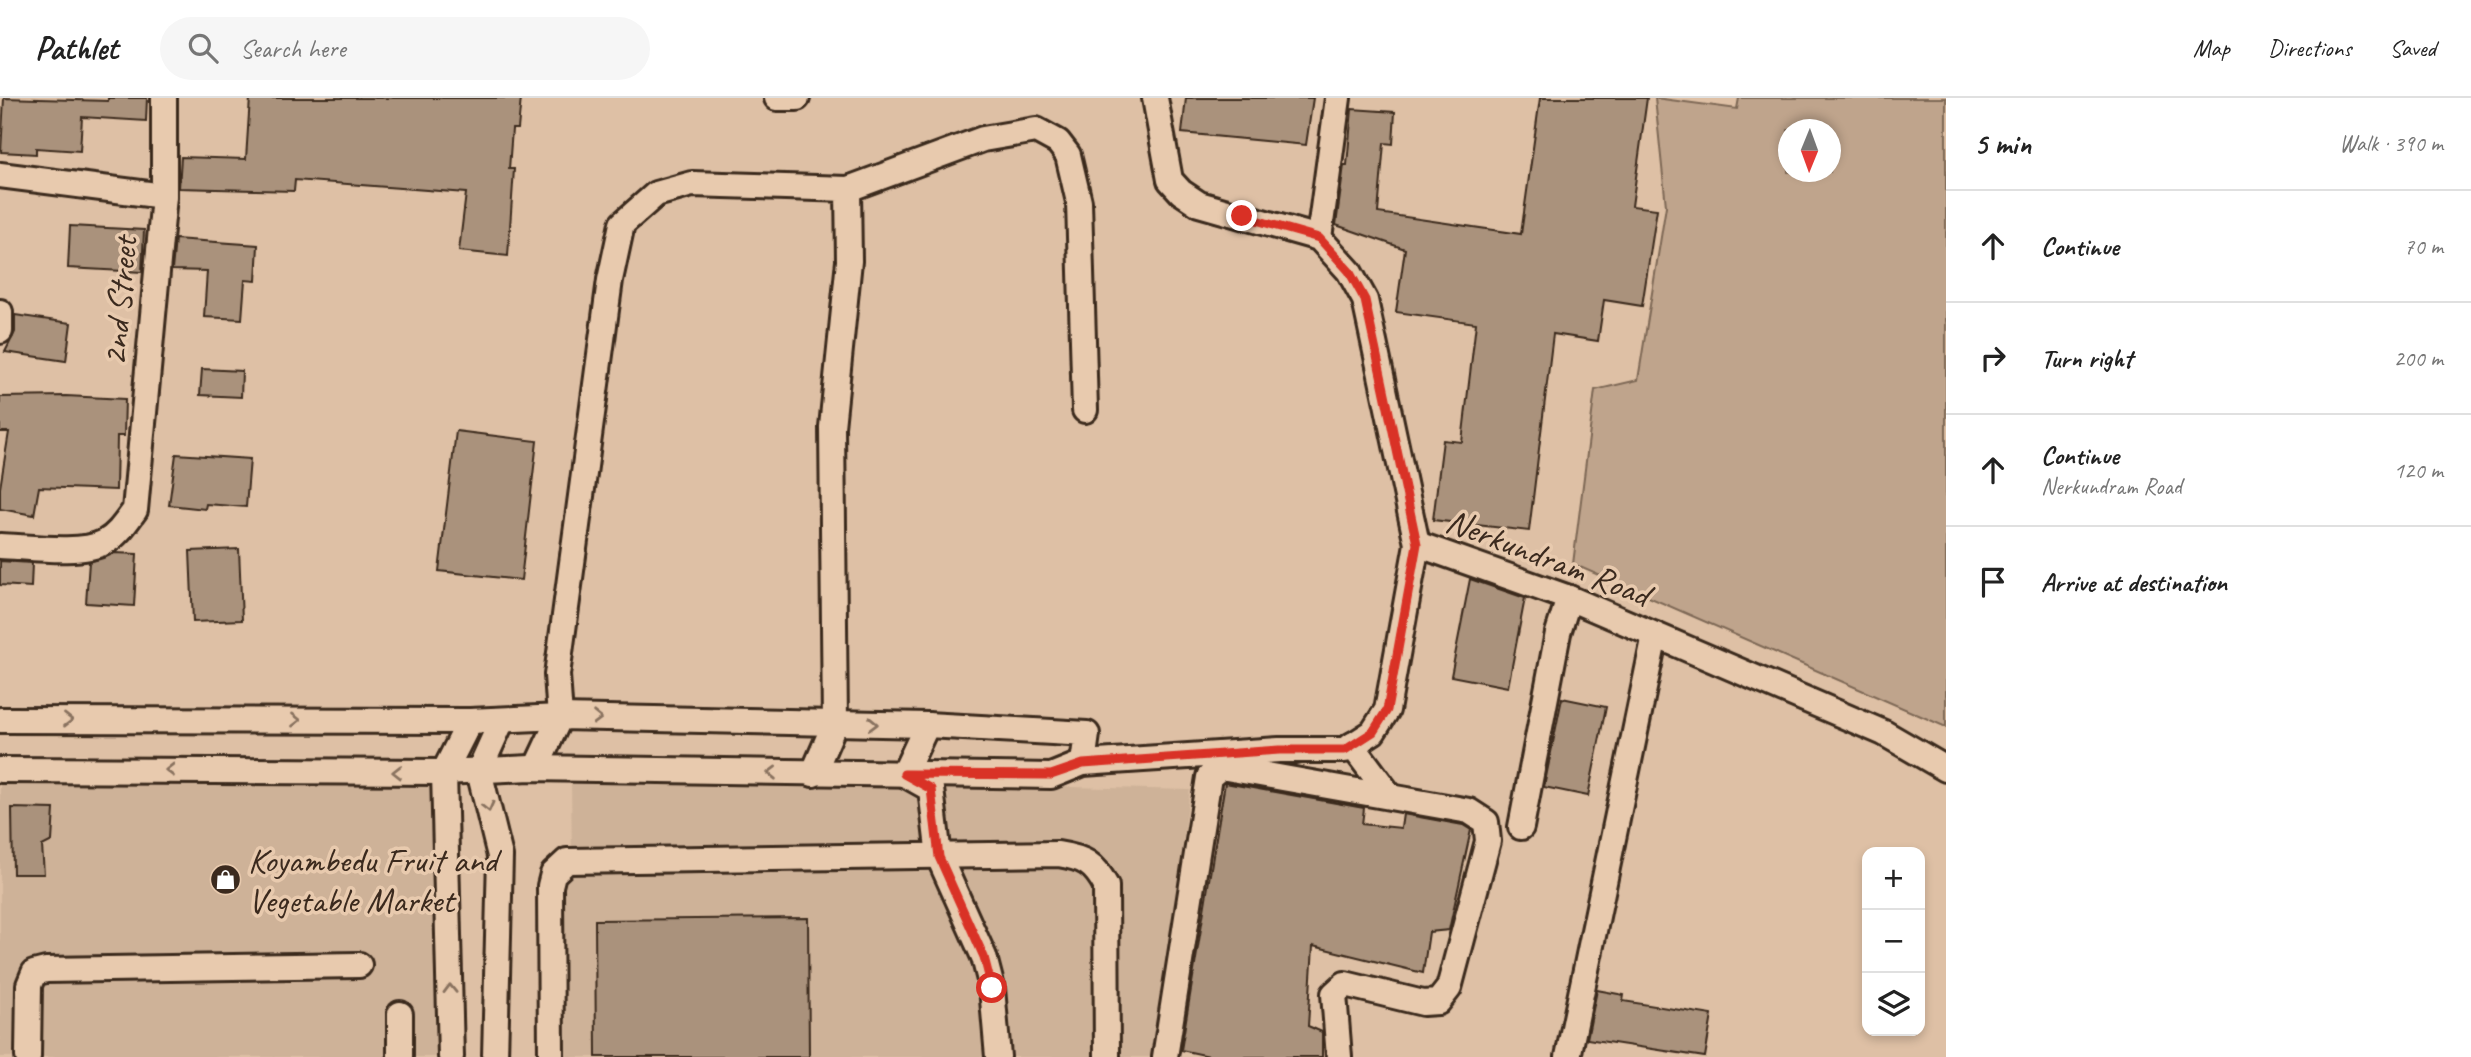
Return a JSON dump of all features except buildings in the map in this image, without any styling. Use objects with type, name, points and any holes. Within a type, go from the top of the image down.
[{"type":"street","name":"2nd Street","points":[[0,547],[89,548],[106,541],[121,529],[135,510],[164,196],[164,98]]},
{"type":"street","points":[[777,98],[797,98]]},
{"type":"street","points":[[1155,98],[1171,180],[1181,192],[1199,204],[1319,238],[1338,98]]},
{"type":"street","points":[[536,768],[560,717],[557,676],[610,280],[622,224],[656,194],[692,184],[848,189],[983,139],[1036,130],[1058,142],[1068,155],[1079,202],[1085,411]]},
{"type":"street","points":[[0,175],[164,196]]},
{"type":"street","points":[[813,774],[835,723],[832,427],[849,261],[848,189]]},
{"type":"street","name":"Nerkundram Road","points":[[1319,238],[1349,271],[1365,300],[1417,544],[1569,598],[1884,733],[1946,769]]},
{"type":"street","points":[[0,312],[0,331]]},
{"type":"street","points":[[0,770],[444,772],[536,768],[813,774],[1051,775],[1083,764],[1279,750],[1345,750],[1373,732],[1387,710],[1417,544]]},
{"type":"street","points":[[1521,827],[1558,633],[1569,598]]},
{"type":"street","points":[[1568,1057],[1655,635]]},
{"type":"street","points":[[0,720],[470,721],[560,717],[927,725],[1087,734],[1083,764]]},
{"type":"street","points":[[495,1057],[500,856],[479,771],[502,720]]},
{"type":"street","points":[[451,1057],[444,772],[470,721]]},
{"type":"street","points":[[904,774],[927,725]]},
{"type":"street","points":[[1352,745],[1390,796]]},
{"type":"street","points":[[1278,776],[1279,750]]},
{"type":"street","points":[[1165,1057],[1209,777],[1222,767],[1469,811],[1486,822],[1488,841],[1450,989],[1438,1002],[1423,1003],[1345,984],[1334,995],[1339,1057]]},
{"type":"street","points":[[904,774],[931,789],[939,857],[984,957],[992,988],[998,1057]]},
{"type":"street","points":[[551,1057],[550,886],[553,874],[567,862],[1058,855],[1086,860],[1097,868],[1106,886],[1107,1057]]},
{"type":"street","points":[[28,1057],[29,985],[34,973],[46,970],[359,965]]},
{"type":"street","points":[[400,1014],[400,1057]]},
{"type":"shaded area","points":[[1655,98],[1737,109],[1739,98],[1946,98],[1946,727],[1573,564],[1595,390],[1638,380],[1666,206]]},
{"type":"shaded area","name":"Koyambedu Fruit and Vegetable Market","points":[[0,773],[450,776],[451,1057],[0,1057]]},
{"type":"shaded area","points":[[571,775],[1190,790],[1155,1057],[550,1057],[545,872],[572,871]]},
{"type":"place","name":"Koyambedu Fruit and Vegetable Market","points":[[225,880]]},
{"type":"route","points":[[992,988],[984,957],[939,857],[931,789],[904,774],[1051,775],[1083,764],[1279,750],[1345,750],[1373,732],[1387,710],[1417,544],[1365,300],[1349,271],[1319,238],[1242,216]]}]
